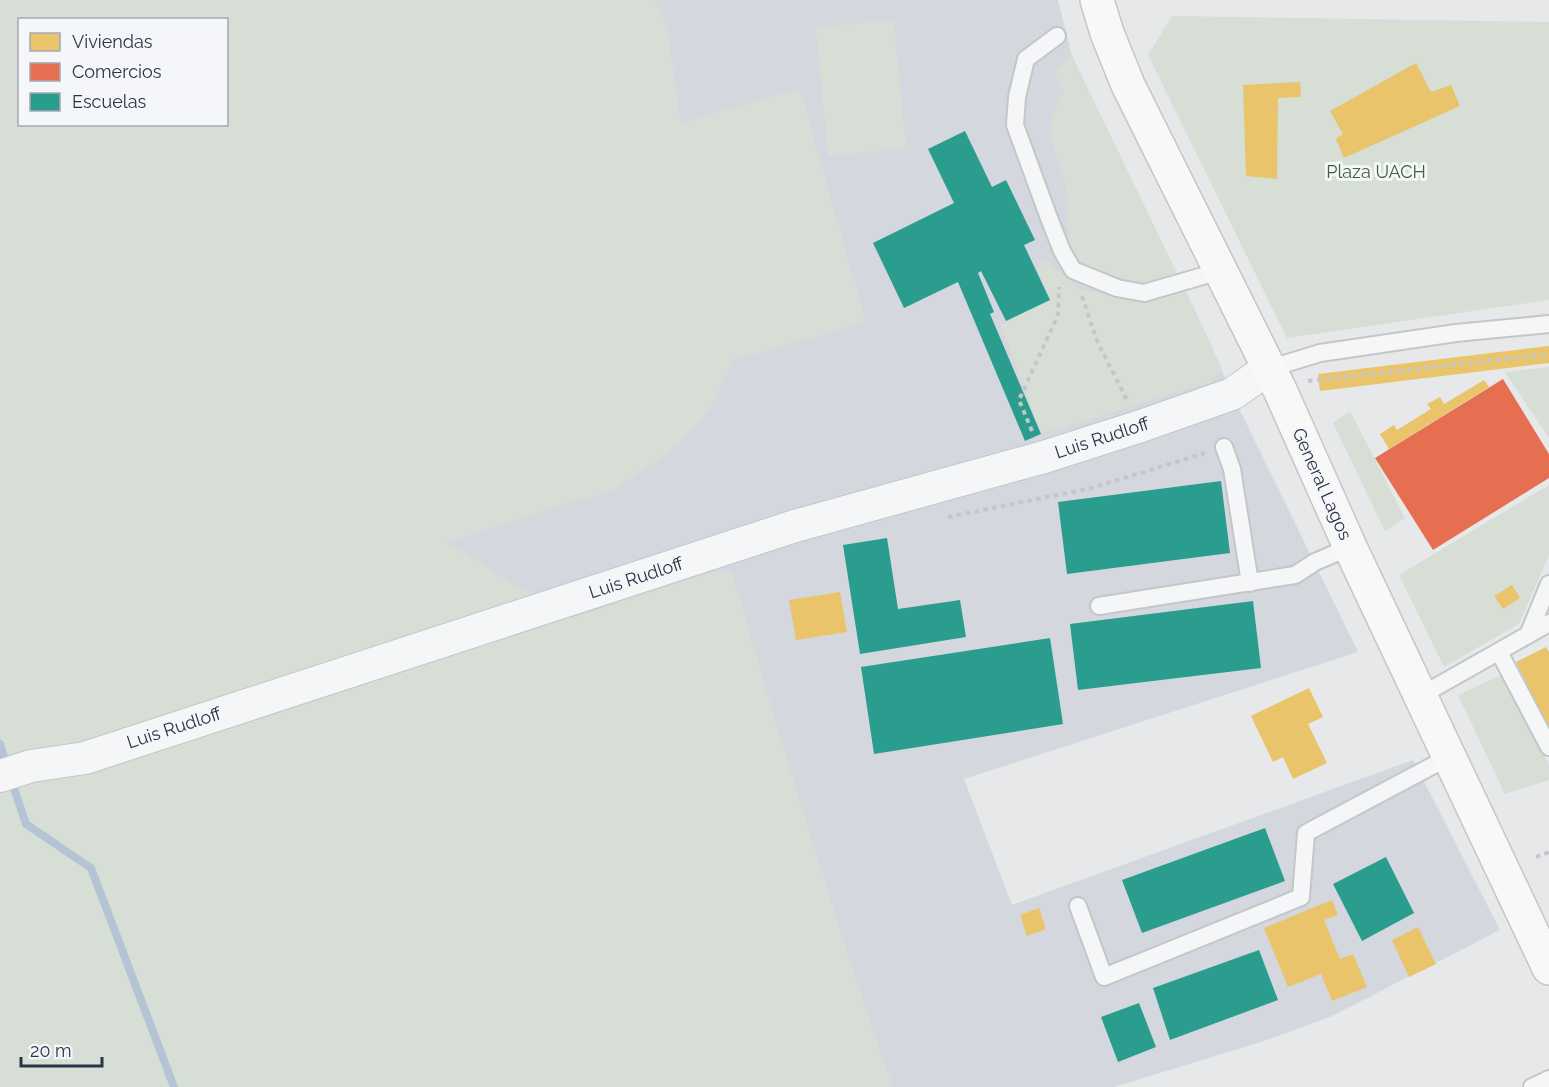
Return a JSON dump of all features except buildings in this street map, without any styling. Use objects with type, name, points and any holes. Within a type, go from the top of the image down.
[{"type":"main road","name":"General Lagos","points":[[1097,0],[1107,33],[1128,85],[1274,380],[1350,547],[1549,968]]},
{"type":"street","name":"Luis Rudloff","points":[[0,776],[31,766],[85,758],[795,526],[1044,457],[1274,380]]},
{"type":"lane","points":[[1057,36],[1026,59],[1017,97],[1015,125],[1062,251],[1073,270],[1117,288],[1144,293],[1220,271]]},
{"type":"lane","points":[[1274,380],[1320,353],[1456,333],[1549,324]]},
{"type":"lane","points":[[1224,447],[1232,469],[1250,583]]},
{"type":"lane","points":[[1099,606],[1294,575],[1315,562],[1350,547]]},
{"type":"lane","points":[[1528,635],[1549,584]]},
{"type":"lane","points":[[1420,696],[1549,623]]},
{"type":"lane","points":[[1499,652],[1549,747]]},
{"type":"lane","points":[[1078,906],[1104,978],[1301,897],[1306,833],[1449,757]]},
{"type":"lane","points":[[1532,1087],[1549,1079]]},
{"type":"path","points":[[1044,457],[1019,400],[1058,315],[1062,251]]},
{"type":"path","points":[[1073,270],[1097,341],[1141,426]]},
{"type":"path","points":[[1274,380],[1294,383],[1549,354]]},
{"type":"path","points":[[1536,857],[1549,852]]},
{"type":"shaded area","points":[[0,0],[1058,0],[1072,56],[1208,338],[1232,394],[1358,652],[964,779],[1012,905],[1413,760],[1500,930],[1330,1017],[1261,1042],[1114,1087],[0,1087]]},
{"type":"green space","points":[[0,0],[655,0],[667,26],[681,123],[800,89],[866,322],[733,360],[710,410],[679,445],[615,489],[447,542],[570,619],[716,571],[732,571],[809,830],[893,1087],[0,1087]]},
{"type":"green space","name":"Plaza UACH","points":[[1172,16],[1549,22],[1549,300],[1287,338],[1148,55]]},
{"type":"green space","points":[[894,20],[906,148],[828,156],[816,27]]},
{"type":"green space","points":[[1072,56],[1177,274],[1147,283],[1120,281],[1098,274],[1079,260],[1070,249],[1064,176],[1051,142],[1052,114],[1064,92],[1054,72]]},
{"type":"green space","points":[[1048,261],[1079,290],[1155,300],[1185,289],[1222,369],[1211,382],[1041,434],[1001,325],[1050,300],[1036,266]]},
{"type":"green space","points":[[1549,367],[1549,438],[1505,372]]},
{"type":"green space","points":[[1350,411],[1405,518],[1385,531],[1333,423]]},
{"type":"green space","points":[[1549,485],[1549,555],[1519,624],[1444,667],[1399,575]]},
{"type":"green space","points":[[1504,674],[1549,765],[1549,780],[1505,794],[1458,695]]},
{"type":"waterway","points":[[0,744],[7,767]]},
{"type":"waterway","points":[[11,779],[26,824],[91,868],[174,1087]]}]
